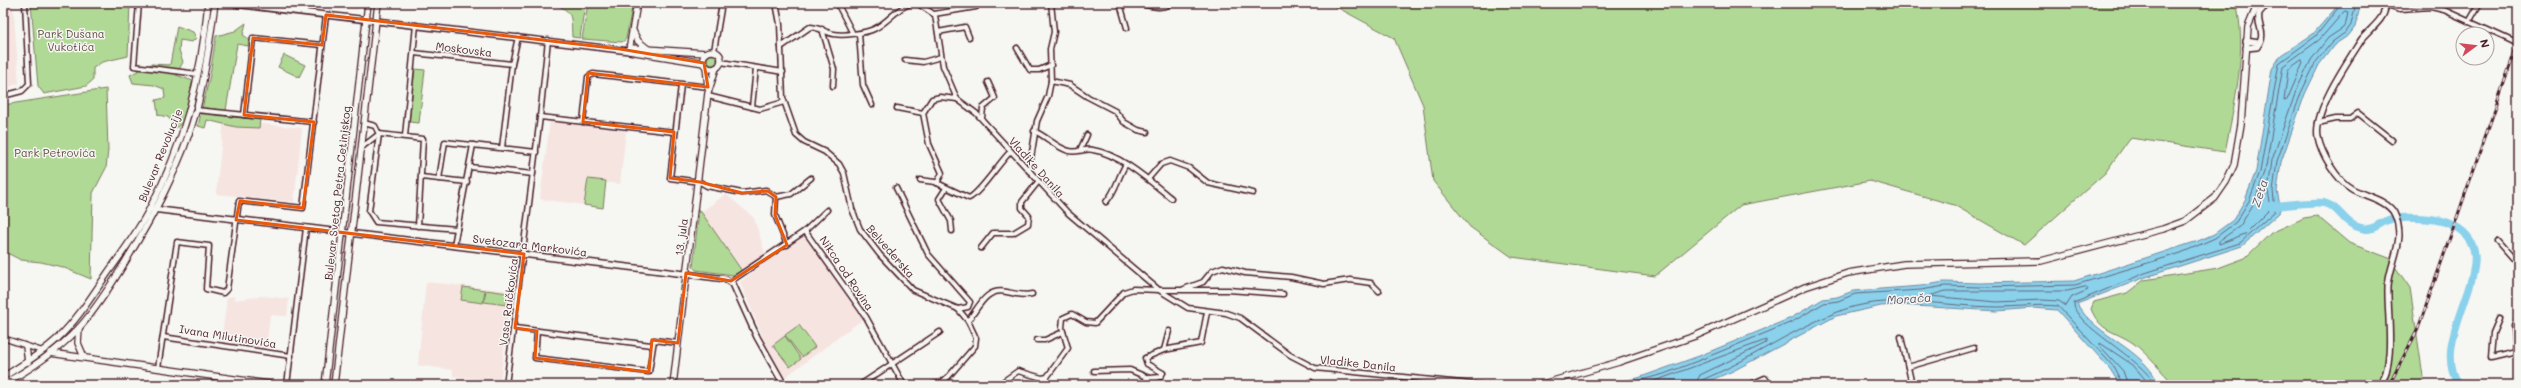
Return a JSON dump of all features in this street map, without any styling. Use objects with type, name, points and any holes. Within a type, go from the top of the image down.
[{"type":"main road","name":"Bulevar Revolucije","points":[[3,377],[28,362],[65,331],[83,310],[153,209],[182,133],[198,74],[208,3]]},
{"type":"main road","name":"Bulevar Revolucije","points":[[3,384],[52,353],[79,328],[109,287],[153,209],[196,110],[208,59],[214,3]]},
{"type":"main road","name":"Bulevar Svetog Petra Cetinjskog","points":[[326,385],[368,3]]},
{"type":"main road","name":"Bulevar Svetog Petra Cetinjskog","points":[[334,385],[378,3]]},
{"type":"main road","points":[[630,49],[637,3]]},
{"type":"main road","points":[[1539,385],[1619,362],[1697,335],[1799,290],[1845,274],[1904,264],[2041,261],[2178,224],[2210,203],[2224,185],[2232,170],[2239,142],[2250,19],[2258,3]]},
{"type":"main road","points":[[633,28],[637,40],[648,49]]},
{"type":"main road","name":"Moskovska","points":[[630,49],[706,53]]},
{"type":"main road","name":"Moskovska","points":[[630,49],[705,65]]},
{"type":"main road","points":[[714,51],[720,55],[721,62],[716,68],[709,91],[705,65],[706,53],[714,51]]},
{"type":"main road","points":[[705,65],[716,68]]},
{"type":"main road","name":"13. jula","points":[[673,385],[709,91]]},
{"type":"main road","points":[[79,328],[78,343],[84,357]]},
{"type":"main road","points":[[26,347],[28,362]]},
{"type":"main road","points":[[42,351],[240,382],[276,385]]},
{"type":"street","points":[[3,96],[28,87],[29,77],[25,3]]},
{"type":"street","points":[[139,3],[134,66],[198,74]]},
{"type":"street","name":"Moskovska","points":[[225,3],[518,38],[630,49]]},
{"type":"street","points":[[714,51],[722,3]]},
{"type":"street","name":"Belvederska","points":[[776,3],[781,47],[784,102],[790,113],[793,130],[799,139],[821,149],[839,164],[844,174],[856,221],[876,250],[913,290],[958,309],[968,321],[976,344],[949,376],[939,384],[932,385]]},
{"type":"street","points":[[837,3],[852,32]]},
{"type":"street","points":[[781,47],[810,27],[835,34],[852,32],[859,34],[875,29],[890,19],[904,6],[913,3]]},
{"type":"street","points":[[917,3],[934,14],[976,7]]},
{"type":"street","points":[[1029,171],[1034,131],[1048,96],[1051,81],[1050,49],[1054,32],[1051,3]]},
{"type":"street","points":[[1122,3],[1121,7],[1127,28]]},
{"type":"street","points":[[1137,3],[1165,7],[1171,3]]},
{"type":"street","points":[[2248,48],[2258,46],[2263,35],[2258,17],[2263,7],[2274,3]]},
{"type":"street","points":[[2380,385],[2388,368],[2388,286],[2398,242],[2397,224],[2394,214],[2388,207],[2351,189],[2339,178],[2320,142],[2318,123],[2343,71],[2363,38],[2383,14],[2382,3],[2407,9],[2438,8],[2518,44]]},
{"type":"street","points":[[2469,22],[2480,3]]},
{"type":"street","points":[[934,14],[941,57],[947,79],[957,99]]},
{"type":"street","points":[[236,220],[239,201],[303,208],[326,15]]},
{"type":"street","points":[[405,136],[416,25]]},
{"type":"street","points":[[938,32],[965,27],[969,37]]},
{"type":"street","points":[[822,30],[834,69],[833,86]]},
{"type":"street","points":[[859,34],[863,85],[872,105]]},
{"type":"street","points":[[244,115],[252,38],[322,45]]},
{"type":"street","points":[[502,148],[512,64],[518,38]]},
{"type":"street","name":"Vasa Raičkovića","points":[[506,385],[515,328],[548,40]]},
{"type":"street","points":[[2249,41],[2259,43]]},
{"type":"street","points":[[1017,48],[1030,70],[1039,70],[1050,66]]},
{"type":"street","name":"Moskovska","points":[[414,53],[512,64]]},
{"type":"street","points":[[905,60],[923,62],[941,57]]},
{"type":"street","points":[[721,62],[783,72]]},
{"type":"street","points":[[752,107],[756,68]]},
{"type":"street","points":[[583,122],[588,78],[591,75],[681,85],[709,91],[752,107],[768,108],[784,102]]},
{"type":"street","points":[[1051,81],[1070,85],[1088,97],[1115,111],[1121,120],[1147,132]]},
{"type":"street","points":[[982,118],[983,108],[995,98],[988,82]]},
{"type":"street","points":[[681,85],[674,132],[670,178],[698,181],[707,186],[742,193],[766,190],[776,197],[791,194],[811,178]]},
{"type":"street","points":[[937,183],[942,173],[930,148],[923,113],[932,99],[940,97],[957,99]]},
{"type":"street","name":"Vladike Danila","points":[[957,99],[982,118],[1010,152],[1068,213],[1159,290],[1181,305],[1208,312],[1226,313],[1240,318],[1290,355],[1315,368],[1481,385]]},
{"type":"street","points":[[897,108],[923,113]]},
{"type":"street","points":[[196,110],[314,122]]},
{"type":"street","points":[[2318,123],[2350,118],[2356,113],[2392,140]]},
{"type":"street","points":[[540,117],[674,132]]},
{"type":"street","points":[[364,123],[375,126],[379,134],[423,138],[419,168],[422,177],[418,226]]},
{"type":"street","points":[[1034,131],[1045,135],[1068,151],[1094,150],[1126,164],[1148,179],[1171,198]]},
{"type":"street","name":"Svetozara Markovića","points":[[379,134],[370,211],[376,222],[457,229]]},
{"type":"street","name":"Bulevar Svetog Petra Cetinjskog","points":[[361,147],[379,134]]},
{"type":"street","points":[[1080,150],[1087,135]]},
{"type":"street","points":[[439,179],[445,142],[536,152]]},
{"type":"street","points":[[454,246],[473,145]]},
{"type":"street","points":[[920,180],[937,183],[966,198],[972,196],[1010,152]]},
{"type":"street","points":[[1148,179],[1161,164],[1170,161],[1189,168],[1208,183],[1253,193]]},
{"type":"street","points":[[1106,202],[1116,190],[1118,177],[1126,164]]},
{"type":"street","points":[[470,167],[533,174]]},
{"type":"street","points":[[422,177],[467,182]]},
{"type":"street","points":[[981,248],[993,233],[1013,233],[1028,224],[1029,216],[1022,208],[1022,202],[1038,182]]},
{"type":"street","points":[[896,188],[928,254],[970,302],[968,307],[958,309]]},
{"type":"street","points":[[946,188],[939,199],[951,221],[952,231]]},
{"type":"street","points":[[776,197],[775,215],[787,245]]},
{"type":"street","name":"Svetozara Markovića","points":[[153,209],[686,273],[715,277],[731,282]]},
{"type":"street","points":[[805,230],[827,210]]},
{"type":"street","name":"Ivana Milutinovića","points":[[158,368],[177,242],[209,246],[206,289],[225,292],[236,220]]},
{"type":"street","points":[[286,385],[291,356],[306,228]]},
{"type":"street","name":"Nikca od Rovina","points":[[731,282],[787,245],[805,230],[866,317],[904,385]]},
{"type":"street","points":[[2498,241],[2518,264]]},
{"type":"street","points":[[1178,291],[1199,284],[1215,269],[1223,267],[1245,274],[1291,277],[1324,284],[1350,280],[1371,283],[1379,291]]},
{"type":"street","points":[[731,282],[760,342],[784,385]]},
{"type":"street","points":[[998,385],[1016,372],[1045,378],[1055,367],[1068,348],[1063,332],[1062,321],[1066,315],[1072,314],[1086,322],[1093,323],[1100,319],[1124,292],[1133,289],[1178,291],[1228,290],[1283,294]]},
{"type":"street","points":[[968,321],[991,292],[1001,290],[1020,295],[1032,294]]},
{"type":"street","points":[[1149,377],[1160,377],[1163,373],[1147,364],[1145,358],[1164,350],[1201,343],[1208,312]]},
{"type":"street","points":[[2499,319],[2493,333],[2491,358],[2516,352],[2514,326],[2518,318]]},
{"type":"street","points":[[515,328],[651,346]]},
{"type":"street","points":[[538,331],[535,358],[648,372],[651,346],[654,340],[678,343]]},
{"type":"street","points":[[1164,350],[1169,331]]},
{"type":"street","points":[[860,385],[940,332]]},
{"type":"street","points":[[1037,340],[1045,340],[1063,332]]},
{"type":"street","name":"Ivana Milutinovića","points":[[163,336],[291,356]]},
{"type":"street","points":[[1901,337],[1912,385]]},
{"type":"street","points":[[3,338],[26,347],[42,351]]},
{"type":"street","points":[[1908,367],[1974,348]]},
{"type":"street","points":[[1094,371],[1130,370],[1165,385]]},
{"type":"street","points":[[1144,385],[1149,377]]},
{"type":"street","points":[[1749,385],[1767,379],[1770,385]]},
{"type":"highlighted area","points":[[326,15],[620,49],[704,63],[708,87],[588,73],[583,122],[674,132],[670,178],[700,182],[742,193],[768,191],[776,197],[775,215],[787,245],[731,281],[686,273],[678,343],[652,340],[649,372],[535,358],[537,331],[515,328],[524,254],[236,220],[240,201],[303,208],[314,122],[244,115],[253,38],[322,45]]},
{"type":"shaded area","points":[[3,3],[13,3],[19,83],[3,90]]},
{"type":"shaded area","points":[[294,3],[364,3],[357,10]]},
{"type":"shaded area","points":[[224,120],[302,128],[294,202],[216,194]]},
{"type":"shaded area","points":[[550,121],[626,131],[620,184],[603,182],[600,207],[540,199]]},
{"type":"shaded area","points":[[726,194],[754,218],[765,253],[742,271],[701,212]]},
{"type":"shaded area","points":[[803,233],[863,319],[784,378],[776,369],[740,282]]},
{"type":"shaded area","points":[[426,282],[511,291],[500,382],[453,376],[453,370],[418,365]]},
{"type":"shaded area","points":[[234,296],[235,300],[263,296],[289,299],[287,316],[270,315],[266,350],[221,343],[227,298]]},
{"type":"green space","name":"Park Dušana Vukotića","points":[[31,3],[130,3],[128,56],[102,62],[93,68],[93,80],[86,86],[44,94],[38,86]]},
{"type":"green space","points":[[552,3],[585,3],[580,38],[572,37],[570,14]]},
{"type":"green space","points":[[588,3],[633,3],[626,39],[622,42],[582,39]]},
{"type":"green space","points":[[1329,3],[2236,3],[2241,40],[2236,97],[2225,152],[2130,138],[2105,173],[2024,245],[1954,205],[1870,181],[1741,205],[1655,276],[1512,257],[1470,227],[1433,181],[1423,105],[1394,38]]},
{"type":"green space","points":[[246,23],[243,35],[249,39],[248,46],[237,44],[225,116],[260,120],[259,128],[236,127],[207,120],[205,128],[198,126],[210,75],[216,36],[235,31]]},
{"type":"green space","points":[[177,26],[193,32],[196,38],[192,42],[180,40],[179,50],[183,62],[176,75],[193,81],[182,123],[176,128],[168,117],[158,115],[156,100],[165,98],[164,89],[154,85],[133,83],[130,75],[151,64],[170,65]]},
{"type":"green space","points":[[284,55],[305,65],[299,77],[278,67]]},
{"type":"green space","points":[[710,55],[714,55],[716,56],[716,64],[710,65],[707,62],[707,58]]},
{"type":"green space","points":[[415,69],[425,70],[419,123],[409,122]]},
{"type":"green space","name":"Park Petrovića","points":[[106,89],[108,150],[106,168],[93,193],[91,279],[62,267],[41,262],[21,260],[3,251],[3,105]]},
{"type":"green space","points":[[588,179],[606,181],[603,208],[584,205]]},
{"type":"green space","points":[[699,209],[742,271],[734,275],[696,270],[693,267]]},
{"type":"green space","points":[[2317,216],[2349,243],[2389,258],[2410,288],[2424,383],[2427,385],[2175,385],[2139,347],[2099,323],[2091,309],[2094,302],[2127,293],[2144,280],[2218,268],[2245,258],[2271,233],[2304,218]]},
{"type":"green space","points":[[463,287],[485,290],[483,303],[461,300]]},
{"type":"green space","points":[[486,290],[508,293],[507,305],[484,302]]},
{"type":"green space","points":[[799,325],[815,347],[802,357],[785,335]]},
{"type":"green space","points":[[785,336],[801,359],[790,367],[773,345]]},
{"type":"water","points":[[2340,3],[2361,3],[2355,27],[2349,35],[2334,45],[2319,65],[2305,94],[2281,162],[2277,191],[2281,210],[2279,213],[2242,246],[2146,277],[2077,304],[2096,326],[2132,352],[2143,362],[2152,372],[2159,385],[2120,385],[2110,369],[2057,310],[2033,308],[1997,311],[1899,305],[1881,306],[1836,316],[1733,371],[1699,385],[1602,385],[1638,378],[1699,356],[1791,318],[1823,299],[1837,297],[1853,291],[1921,286],[1944,282],[1980,283],[2074,281],[2198,241],[2214,234],[2233,220],[2245,200],[2256,171],[2272,69],[2281,55],[2313,34]]},
{"type":"waterway","points":[[2269,206],[2324,203],[2335,209],[2347,221],[2358,227],[2366,229],[2393,219],[2433,219],[2445,222],[2466,235],[2474,251],[2473,271],[2452,341],[2451,364],[2459,385]]},
{"type":"railway","points":[[2389,385],[2418,329],[2518,43]]},
{"type":"water label","name":"Zeta","points":[[2259,193]]},
{"type":"water label","name":"Morača","points":[[1909,298]]}]
